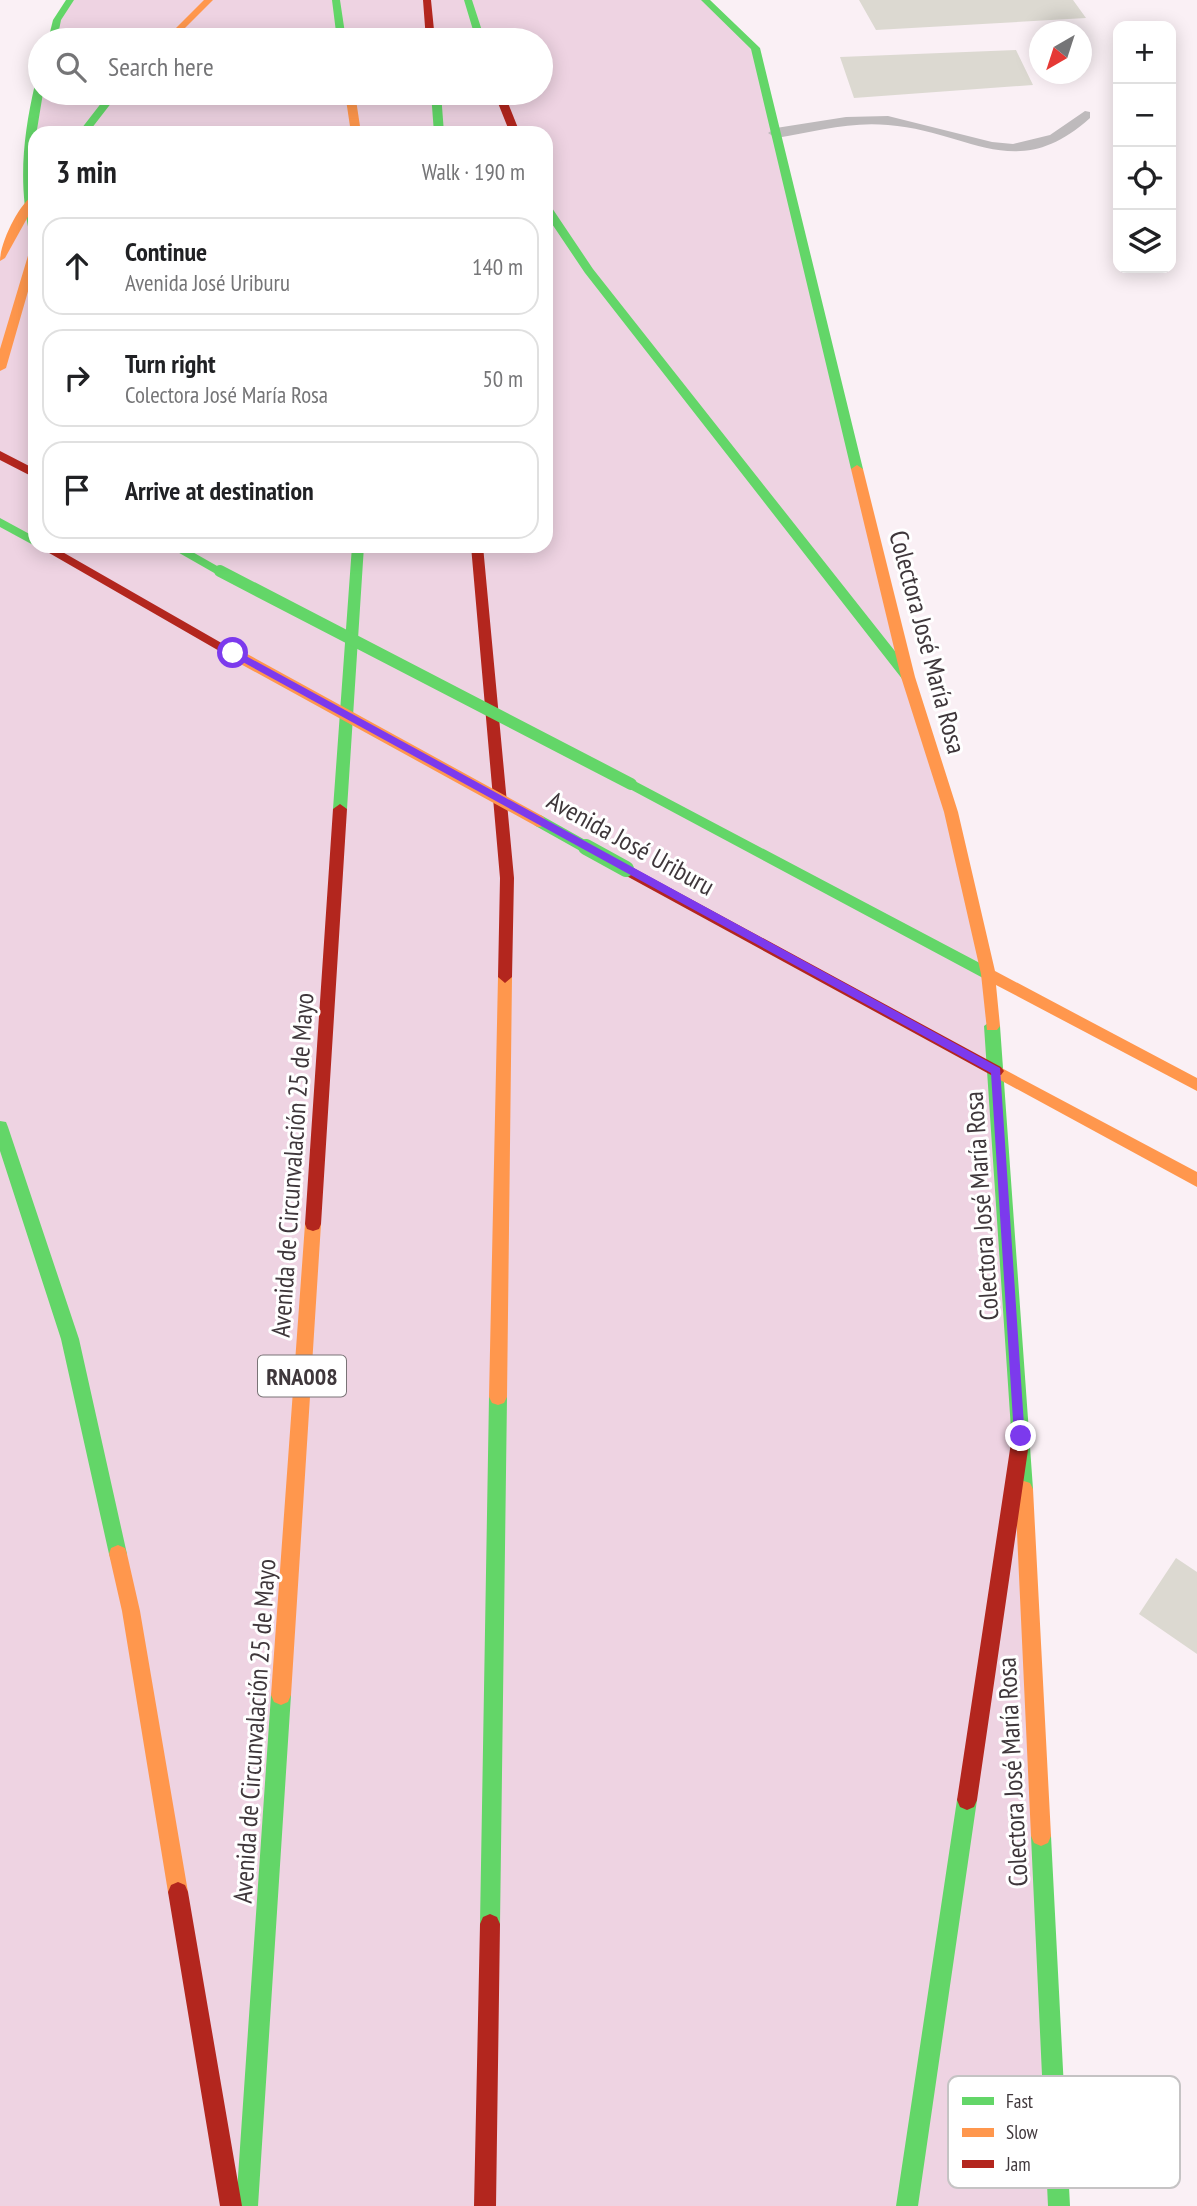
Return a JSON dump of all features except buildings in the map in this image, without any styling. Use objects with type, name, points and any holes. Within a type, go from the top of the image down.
[{"type":"main road","points":[[55,28],[70,0]]},
{"type":"main road","points":[[180,28],[209,0]]},
{"type":"main road","points":[[336,0],[340,28]]},
{"type":"main road","points":[[427,0],[430,28]]},
{"type":"main road","points":[[468,0],[477,28]]},
{"type":"main road","name":"Colectora José María Rosa","points":[[705,0],[755,48],[908,677],[951,812],[988,974],[1021,1436],[1053,2076]]},
{"type":"main road","points":[[30,126],[35,105]]},
{"type":"main road","points":[[88,126],[105,105]]},
{"type":"main road","points":[[352,105],[355,126]]},
{"type":"main road","points":[[437,105],[438,126]]},
{"type":"main road","points":[[504,105],[512,126]]},
{"type":"main road","points":[[28,132],[28,153]]},
{"type":"main road","points":[[0,258],[28,208]]},
{"type":"main road","points":[[553,217],[589,271],[908,677]]},
{"type":"main road","points":[[0,368],[28,274]]},
{"type":"main road","points":[[0,455],[28,470]]},
{"type":"main road","points":[[0,522],[28,538]]},
{"type":"main road","name":"Avenida José Uriburu","points":[[55,553],[626,869],[1197,1180]]},
{"type":"main road","name":"Avenida José Uriburu","points":[[186,553],[631,783],[1197,1084]]},
{"type":"main road","name":"Avenida de Circunvalación 25 de Mayo","points":[[247,2206],[358,553]]},
{"type":"main road","points":[[478,553],[507,878],[485,2206]]},
{"type":"main road","points":[[0,1127],[70,1339],[131,1611],[231,2206]]},
{"type":"main road","points":[[907,2206],[1021,1436]]},
{"type":"main road","name":"Colectora José María Rosa","points":[[1058,2188],[1059,2206]]},
{"type":"lane","points":[[776,133],[886,120],[909,123],[994,148],[1017,148],[1056,138],[1085,115]]},
{"type":"shaded area","points":[[70,0],[705,0],[755,48],[988,974],[1052,2076],[948,2076],[948,2188],[1058,2188],[1059,2206],[0,2206],[0,258],[26,209],[28,132],[28,553],[553,553],[553,126],[30,126],[35,105],[553,105],[553,28],[55,28]]},
{"type":"traffic: fast","points":[[55,28],[70,0]]},
{"type":"traffic: fast","points":[[336,0],[340,28]]},
{"type":"traffic: fast","points":[[468,0],[477,28]]},
{"type":"traffic: fast","points":[[705,0],[755,48],[857,469]]},
{"type":"traffic: fast","points":[[31,126],[36,105]]},
{"type":"traffic: fast","points":[[88,126],[105,105]]},
{"type":"traffic: fast","points":[[437,105],[438,126]]},
{"type":"traffic: fast","points":[[28,150],[28,198]]},
{"type":"traffic: fast","points":[[553,217],[589,271],[908,677]]},
{"type":"traffic: fast","points":[[0,522],[28,538]]},
{"type":"traffic: fast","points":[[186,553],[220,571]]},
{"type":"traffic: fast","points":[[340,809],[358,553]]},
{"type":"traffic: fast","points":[[220,571],[631,784]]},
{"type":"traffic: fast","points":[[631,784],[988,974]]},
{"type":"traffic: fast","points":[[539,821],[626,869]]},
{"type":"traffic: fast","points":[[992,1026],[1024,1489]]},
{"type":"traffic: fast","points":[[0,1127],[70,1339],[118,1554]]},
{"type":"traffic: fast","points":[[490,1924],[498,1397]]},
{"type":"traffic: fast","points":[[247,2206],[281,1695]]},
{"type":"traffic: fast","points":[[907,2206],[967,1800]]},
{"type":"traffic: fast","points":[[1041,1836],[1053,2076]]},
{"type":"traffic: fast","points":[[1058,2188],[1059,2206]]},
{"type":"traffic: slow","points":[[180,28],[209,0]]},
{"type":"traffic: slow","points":[[352,105],[355,126]]},
{"type":"traffic: slow","points":[[0,258],[26,209]]},
{"type":"traffic: slow","points":[[0,368],[28,273]]},
{"type":"traffic: slow","points":[[857,469],[908,677],[951,812],[988,974],[992,1026]]},
{"type":"traffic: slow","points":[[233,653],[539,821]]},
{"type":"traffic: slow","points":[[988,974],[1197,1085]]},
{"type":"traffic: slow","points":[[498,1397],[505,977]]},
{"type":"traffic: slow","points":[[996,1071],[1197,1180]]},
{"type":"traffic: slow","points":[[281,1695],[313,1224]]},
{"type":"traffic: slow","points":[[1024,1489],[1041,1836]]},
{"type":"traffic: slow","points":[[118,1554],[131,1611],[178,1892]]},
{"type":"traffic: jam","points":[[427,0],[430,28]]},
{"type":"traffic: jam","points":[[504,105],[512,126]]},
{"type":"traffic: jam","points":[[0,455],[28,470]]},
{"type":"traffic: jam","points":[[55,553],[233,653]]},
{"type":"traffic: jam","points":[[478,553],[507,878],[505,977]]},
{"type":"traffic: jam","points":[[313,1224],[340,809]]},
{"type":"traffic: jam","points":[[626,869],[996,1071]]},
{"type":"traffic: jam","points":[[967,1800],[1021,1436]]},
{"type":"traffic: jam","points":[[178,1892],[231,2206]]},
{"type":"traffic: jam","points":[[485,2206],[490,1924]]},
{"type":"route","points":[[233,653],[996,1071],[1021,1436]]}]
